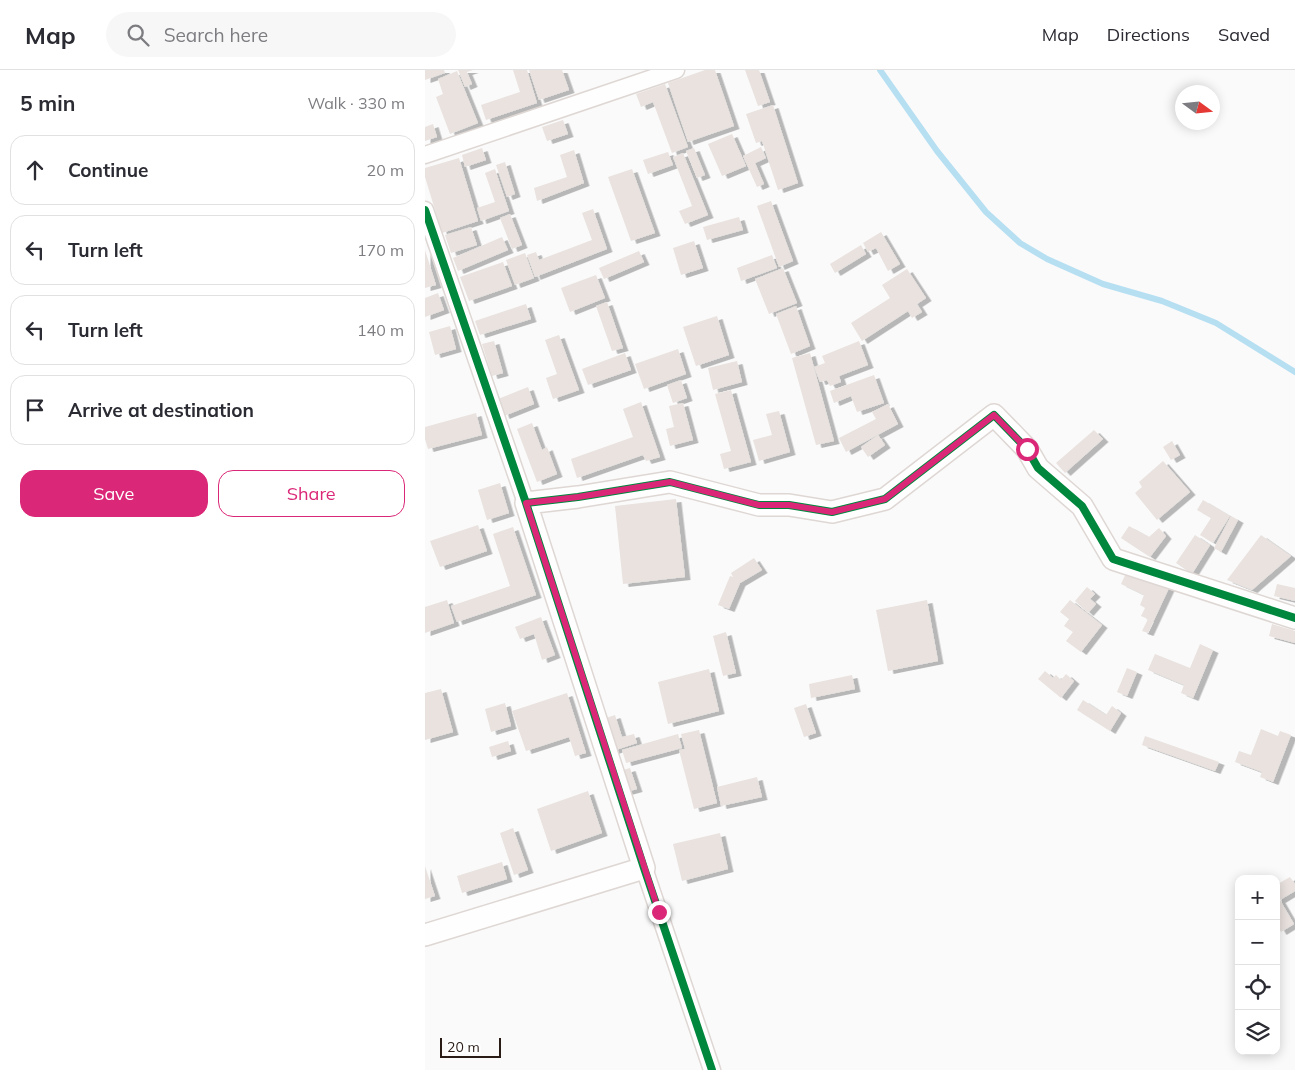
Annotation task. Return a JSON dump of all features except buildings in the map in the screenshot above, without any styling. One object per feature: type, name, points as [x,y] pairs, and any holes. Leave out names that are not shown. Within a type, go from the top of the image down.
[{"type":"street","points":[[425,155],[676,70]]},
{"type":"street","points":[[425,210],[526,503],[644,868],[712,1070]]},
{"type":"street","points":[[526,503],[578,497],[670,482],[759,505],[789,505],[832,512],[885,499],[994,415],[1027,449],[1038,468],[1082,506],[1113,560],[1295,618]]},
{"type":"street","points":[[425,935],[644,868]]},
{"type":"waterway","points":[[880,70],[937,151],[986,212],[1020,243],[1047,259],[1103,284],[1162,301],[1216,323],[1295,372]]},
{"type":"cycle path","points":[[425,210],[526,503]]},
{"type":"cycle path","points":[[712,1070],[644,868],[526,503],[578,497],[670,482],[759,505],[789,505],[832,512],[885,499],[994,415],[1027,449],[1038,468],[1082,506],[1113,559],[1295,618]]},
{"type":"route","points":[[659,912],[526,503],[578,497],[670,482],[759,505],[789,505],[832,512],[885,499],[994,415],[1027,449]]}]
